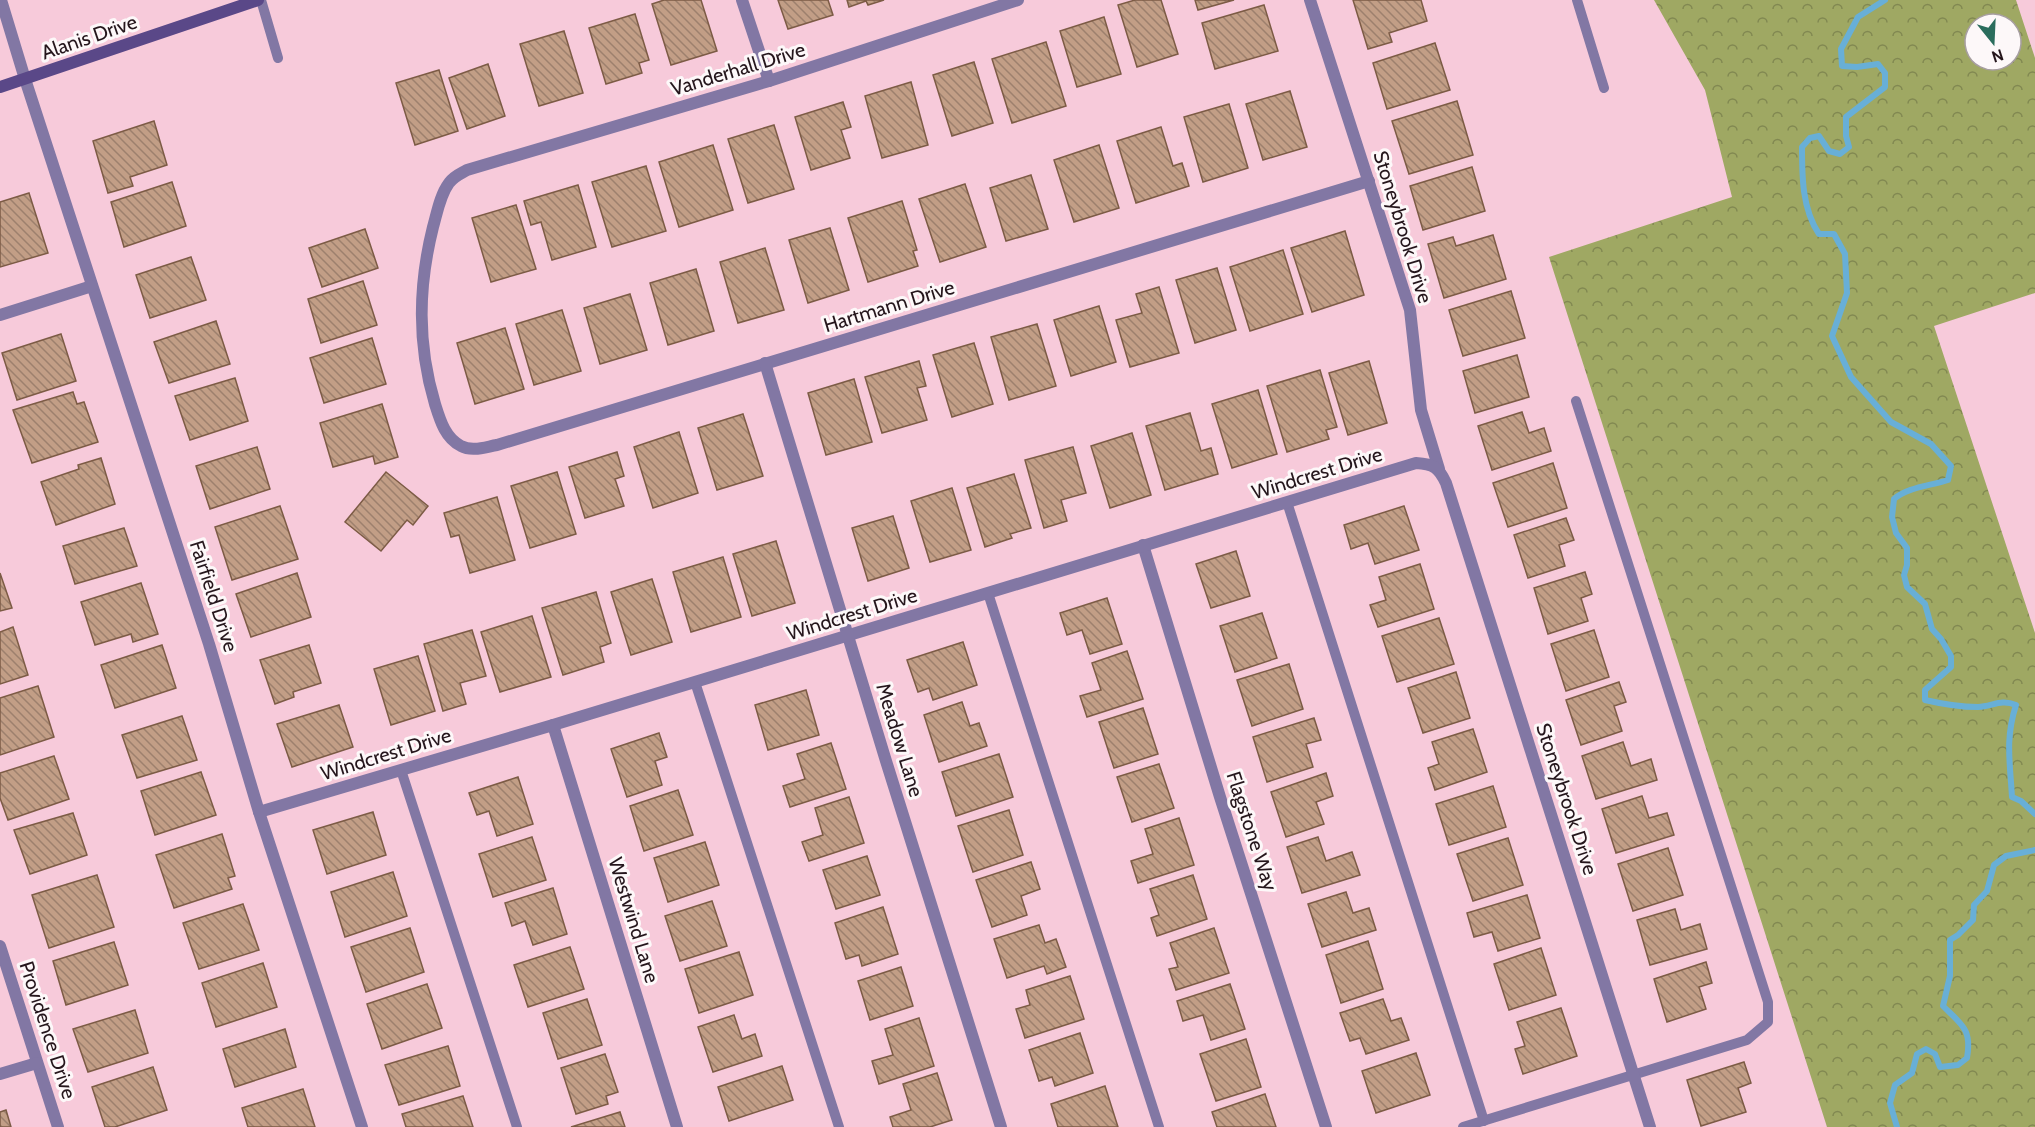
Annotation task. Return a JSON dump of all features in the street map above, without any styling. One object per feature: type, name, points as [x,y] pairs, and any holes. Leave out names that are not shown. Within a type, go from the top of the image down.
[{"type":"main road","name":"Alanis Drive","points":[[0,87],[259,0]]},
{"type":"street","name":"Fairfield Drive","points":[[1,0],[205,632],[259,812],[362,1127]]},
{"type":"street","points":[[742,0],[769,81]]},
{"type":"street","name":"Vanderhall Drive","points":[[467,170],[769,81],[1018,0]]},
{"type":"street","name":"Stoneybrook Drive","points":[[1310,0],[1410,310],[1421,410],[1650,1127]]},
{"type":"street","name":"Hartmann Drive","points":[[467,170],[454,177],[447,185],[437,212],[426,254],[421,288],[421,323],[424,357],[444,430],[451,439],[463,447],[483,448],[1369,181]]},
{"type":"street","points":[[0,315],[92,286]]},
{"type":"street","name":"Meadow Lane","points":[[765,363],[1001,1127]]},
{"type":"street","name":"Windcrest Drive","points":[[259,812],[1416,463],[1431,464],[1439,469]]},
{"type":"street","name":"Flagstone Way","points":[[1143,545],[1220,797],[1326,1127]]},
{"type":"street","name":"Westwind Lane","points":[[553,725],[677,1127]]},
{"type":"street","name":"Providence Drive","points":[[0,946],[58,1127]]},
{"type":"street","points":[[0,1074],[37,1063]]},
{"type":"lane","points":[[259,0],[278,58]]},
{"type":"lane","points":[[1576,0],[1604,88]]},
{"type":"lane","points":[[1463,1127],[1747,1040],[1768,1022],[1768,1002],[1576,401]]},
{"type":"lane","points":[[1287,502],[1484,1120]]},
{"type":"lane","points":[[988,593],[1159,1127]]},
{"type":"lane","points":[[695,682],[838,1127]]},
{"type":"lane","points":[[401,770],[517,1127]]},
{"type":"green space","points":[[1654,0],[2016,0],[2020,12],[1963,12],[1963,72],[2023,72],[2023,21],[2035,58],[2035,293],[1934,326],[2035,633],[2035,1127],[1827,1127],[1549,257],[1732,197],[1705,90]]},
{"type":"building","points":[[664,0],[701,0],[717,51],[671,65],[652,4]]},
{"type":"building","points":[[778,0],[828,0],[833,15],[788,29]]},
{"type":"building","points":[[847,0],[884,0],[868,5],[866,1],[849,7]]},
{"type":"building","points":[[1135,0],[1161,0],[1178,54],[1137,67],[1118,5]]},
{"type":"building","points":[[1195,0],[1234,0],[1198,10]]},
{"type":"building","points":[[1353,0],[1421,0],[1427,21],[1389,33],[1392,42],[1368,49]]},
{"type":"building","points":[[1264,5],[1278,51],[1215,69],[1202,23]]},
{"type":"building","points":[[635,14],[649,60],[639,63],[642,73],[606,84],[589,28]]},
{"type":"building","points":[[1104,17],[1121,74],[1077,87],[1060,31]]},
{"type":"building","points":[[564,31],[583,93],[539,106],[520,44]]},
{"type":"building","points":[[1046,42],[1066,106],[1012,123],[992,59]]},
{"type":"building","points":[[1435,43],[1450,90],[1387,109],[1373,63]]},
{"type":"building","points":[[974,62],[993,123],[952,136],[933,75]]},
{"type":"building","points":[[488,64],[505,116],[467,129],[449,78]]},
{"type":"building","points":[[439,70],[458,131],[415,145],[396,83]]},
{"type":"building","points":[[911,82],[928,145],[882,158],[865,96]]},
{"type":"building","points":[[1290,91],[1307,147],[1263,160],[1246,104]]},
{"type":"building","points":[[1457,101],[1473,155],[1409,174],[1392,121]]},
{"type":"building","points":[[843,102],[851,127],[841,130],[850,158],[811,170],[795,117]]},
{"type":"building","points":[[1229,104],[1248,168],[1203,182],[1184,117]]},
{"type":"building","points":[[154,121],[167,165],[130,177],[133,186],[108,193],[93,141]]},
{"type":"building","points":[[774,125],[794,189],[748,203],[728,139]]},
{"type":"building","points":[[1161,127],[1173,166],[1182,163],[1189,186],[1136,203],[1117,141]]},
{"type":"building","points":[[713,145],[733,210],[679,227],[659,162]]},
{"type":"building","points":[[1099,145],[1119,208],[1074,222],[1054,160]]},
{"type":"building","points":[[646,166],[666,231],[612,247],[592,182]]},
{"type":"building","points":[[1472,167],[1485,211],[1423,230],[1410,186]]},
{"type":"building","points":[[1031,175],[1048,229],[1006,241],[990,188]]},
{"type":"building","points":[[172,182],[186,226],[124,247],[111,202]]},
{"type":"building","points":[[965,184],[986,247],[940,262],[919,199]]},
{"type":"building","points":[[578,185],[596,247],[552,260],[541,222],[531,225],[524,201]]},
{"type":"building","points":[[29,193],[48,253],[0,267],[0,202]]},
{"type":"building","points":[[902,201],[917,250],[913,251],[918,266],[868,282],[848,218]]},
{"type":"building","points":[[516,205],[536,269],[491,282],[472,218]]},
{"type":"building","points":[[830,228],[849,290],[808,303],[789,240]]},
{"type":"building","points":[[365,229],[378,268],[322,287],[309,248]]},
{"type":"building","points":[[1345,231],[1364,295],[1312,312],[1291,248]]},
{"type":"building","points":[[1493,235],[1506,279],[1444,298],[1428,244],[1453,237],[1456,246]]},
{"type":"building","points":[[765,248],[784,310],[738,323],[720,262]]},
{"type":"building","points":[[1283,250],[1303,314],[1250,331],[1230,267]]},
{"type":"building","points":[[191,257],[206,300],[150,318],[136,275]]},
{"type":"building","points":[[1217,268],[1236,330],[1195,343],[1176,280]]},
{"type":"building","points":[[696,269],[714,331],[668,345],[650,283]]},
{"type":"building","points":[[363,281],[377,325],[321,343],[308,299]]},
{"type":"building","points":[[1159,287],[1179,353],[1130,367],[1116,320],[1142,313],[1136,294]]},
{"type":"building","points":[[1511,291],[1525,338],[1463,356],[1449,310]]},
{"type":"building","points":[[630,294],[647,350],[600,364],[584,308]]},
{"type":"building","points":[[1099,306],[1116,362],[1071,376],[1054,320]]},
{"type":"building","points":[[562,310],[581,371],[534,385],[516,324]]},
{"type":"building","points":[[216,321],[230,364],[169,383],[154,342]]},
{"type":"building","points":[[1037,324],[1056,386],[1009,400],[991,337]]},
{"type":"building","points":[[505,328],[524,389],[475,404],[457,343]]},
{"type":"building","points":[[61,334],[76,381],[17,400],[2,353]]},
{"type":"building","points":[[372,338],[386,384],[324,403],[310,358]]},
{"type":"building","points":[[974,343],[993,404],[952,417],[933,355]]},
{"type":"building","points":[[1517,355],[1529,397],[1475,413],[1463,371]]},
{"type":"building","points":[[919,361],[926,386],[917,388],[927,420],[882,433],[865,377]]},
{"type":"building","points":[[1369,361],[1387,423],[1348,435],[1329,373]]},
{"type":"building","points":[[1320,370],[1337,427],[1326,430],[1329,439],[1287,452],[1267,386]]},
{"type":"building","points":[[235,378],[248,421],[190,440],[175,396]]},
{"type":"building","points":[[854,379],[872,442],[826,455],[808,393]]},
{"type":"building","points":[[1258,390],[1277,454],[1232,468],[1212,404]]},
{"type":"building","points":[[73,392],[77,404],[84,402],[98,442],[32,463],[13,410]]},
{"type":"building","points":[[382,404],[398,457],[375,464],[373,456],[333,467],[320,423]]},
{"type":"building","points":[[1522,412],[1529,433],[1544,428],[1551,451],[1492,470],[1478,426]]},
{"type":"building","points":[[1190,413],[1201,451],[1211,448],[1218,474],[1165,490],[1146,426]]},
{"type":"building","points":[[743,414],[763,476],[717,490],[698,428]]},
{"type":"building","points":[[679,432],[698,493],[653,508],[634,447]]},
{"type":"building","points":[[1132,433],[1151,495],[1110,508],[1091,446]]},
{"type":"building","points":[[257,447],[270,489],[210,509],[196,466]]},
{"type":"building","points":[[1073,447],[1086,493],[1061,500],[1067,521],[1044,528],[1025,460]]},
{"type":"building","points":[[617,452],[624,476],[615,479],[624,506],[585,518],[569,467]]},
{"type":"building","points":[[101,458],[115,504],[56,525],[41,482],[79,469],[78,465]]},
{"type":"building","points":[[1553,463],[1567,508],[1508,527],[1493,483]]},
{"type":"building","points":[[386,472],[428,506],[413,525],[407,520],[381,551],[345,522]]},
{"type":"building","points":[[557,472],[576,534],[530,548],[511,486]]},
{"type":"building","points":[[1014,474],[1031,528],[1010,534],[1012,538],[985,547],[967,488]]},
{"type":"building","points":[[952,488],[971,550],[930,562],[911,501]]},
{"type":"building","points":[[497,497],[515,560],[470,573],[459,535],[451,537],[444,513]]},
{"type":"building","points":[[280,506],[298,559],[232,580],[215,527]]},
{"type":"building","points":[[1404,506],[1419,550],[1375,564],[1368,543],[1351,549],[1344,525]]},
{"type":"building","points":[[893,516],[909,568],[868,581],[852,528]]},
{"type":"building","points":[[1566,518],[1574,540],[1559,545],[1565,566],[1528,578],[1514,535]]},
{"type":"building","points":[[124,528],[137,566],[75,584],[63,546]]},
{"type":"building","points":[[776,541],[795,603],[752,616],[733,554]]},
{"type":"building","points":[[1236,551],[1250,596],[1211,608],[1196,564]]},
{"type":"building","points":[[723,557],[741,617],[691,632],[673,572]]},
{"type":"building","points":[[1420,564],[1434,609],[1378,627],[1370,605],[1386,600],[1379,577]]},
{"type":"building","points":[[1585,572],[1592,594],[1581,598],[1588,621],[1548,634],[1534,588]]},
{"type":"building","points":[[0,573],[12,608],[0,611]]},
{"type":"building","points":[[297,573],[311,617],[251,637],[236,594]]},
{"type":"building","points":[[652,579],[672,642],[631,655],[611,592]]},
{"type":"building","points":[[141,583],[158,634],[133,642],[131,634],[95,645],[81,602]]},
{"type":"building","points":[[596,592],[611,643],[600,647],[604,662],[563,675],[542,608]]},
{"type":"building","points":[[1107,598],[1122,644],[1090,654],[1082,630],[1067,635],[1060,613]]},
{"type":"building","points":[[1262,613],[1277,658],[1235,672],[1220,626]]},
{"type":"building","points":[[532,616],[551,677],[500,692],[481,632]]},
{"type":"building","points":[[1439,618],[1454,664],[1397,682],[1382,636]]},
{"type":"building","points":[[13,627],[28,675],[0,684],[0,632]]},
{"type":"building","points":[[472,630],[486,676],[460,683],[466,704],[443,711],[424,644]]},
{"type":"building","points":[[1594,630],[1609,677],[1566,691],[1551,644]]},
{"type":"building","points":[[963,642],[977,685],[933,700],[929,688],[918,692],[907,660]]},
{"type":"building","points":[[162,645],[176,688],[115,708],[101,665]]},
{"type":"building","points":[[309,645],[321,683],[293,692],[294,697],[275,704],[260,660]]},
{"type":"building","points":[[1127,651],[1143,699],[1087,717],[1080,696],[1101,690],[1092,663]]},
{"type":"building","points":[[418,656],[435,711],[391,725],[374,669]]},
{"type":"building","points":[[1289,664],[1303,709],[1252,726],[1237,680]]},
{"type":"building","points":[[1456,672],[1470,718],[1423,733],[1408,688]]},
{"type":"building","points":[[1619,682],[1626,702],[1614,706],[1622,731],[1581,745],[1566,700]]},
{"type":"building","points":[[38,686],[54,737],[0,755],[0,698]]},
{"type":"building","points":[[806,690],[819,735],[768,750],[755,705]]},
{"type":"building","points":[[962,702],[970,726],[979,723],[987,746],[939,762],[924,715]]},
{"type":"building","points":[[339,705],[353,747],[292,767],[277,724]]},
{"type":"building","points":[[1143,708],[1158,754],[1114,768],[1099,722]]},
{"type":"building","points":[[182,716],[197,760],[137,778],[122,735]]},
{"type":"building","points":[[1314,718],[1321,740],[1306,744],[1313,767],[1267,782],[1253,737]]},
{"type":"building","points":[[1473,729],[1487,772],[1435,790],[1428,768],[1439,764],[1432,742]]},
{"type":"building","points":[[659,733],[667,757],[655,761],[662,785],[627,797],[611,749]]},
{"type":"building","points":[[1623,742],[1631,766],[1651,759],[1657,780],[1596,799],[1582,756]]},
{"type":"building","points":[[831,743],[846,789],[790,807],[783,786],[805,779],[797,754]]},
{"type":"building","points":[[999,754],[1013,797],[956,816],[942,772]]},
{"type":"building","points":[[54,756],[69,799],[8,820],[0,798],[0,773]]},
{"type":"building","points":[[1159,764],[1174,808],[1132,822],[1117,777]]},
{"type":"building","points":[[201,772],[216,815],[155,835],[141,791]]},
{"type":"building","points":[[1326,773],[1333,796],[1316,802],[1324,824],[1286,837],[1271,792]]},
{"type":"building","points":[[518,777],[533,824],[497,836],[489,811],[477,815],[469,793]]},
{"type":"building","points":[[1493,786],[1506,827],[1449,845],[1436,804]]},
{"type":"building","points":[[678,790],[693,835],[644,851],[630,806]]},
{"type":"building","points":[[1642,796],[1649,818],[1667,813],[1674,835],[1616,853],[1602,809]]},
{"type":"building","points":[[849,797],[864,843],[809,861],[802,842],[823,835],[815,808]]},
{"type":"building","points":[[1009,810],[1023,855],[973,872],[958,826]]},
{"type":"building","points":[[373,812],[386,855],[327,874],[313,830]]},
{"type":"building","points":[[73,813],[87,855],[30,874],[14,830]]},
{"type":"building","points":[[1179,818],[1194,865],[1138,883],[1131,861],[1153,854],[1145,829]]},
{"type":"building","points":[[222,834],[235,876],[228,878],[232,889],[174,908],[156,855]]},
{"type":"building","points":[[532,837],[546,880],[493,897],[479,854]]},
{"type":"building","points":[[1318,837],[1326,861],[1352,852],[1360,875],[1302,893],[1287,847]]},
{"type":"building","points":[[1508,838],[1523,885],[1473,901],[1457,854]]},
{"type":"building","points":[[705,842],[719,885],[668,902],[654,858]]},
{"type":"building","points":[[1668,848],[1683,895],[1633,911],[1618,864]]},
{"type":"building","points":[[867,856],[880,895],[836,909],[823,870]]},
{"type":"building","points":[[1031,862],[1040,889],[1021,896],[1027,915],[992,927],[976,880]]},
{"type":"building","points":[[393,872],[407,916],[345,937],[331,892]]},
{"type":"building","points":[[97,875],[114,927],[49,948],[32,895]]},
{"type":"building","points":[[1193,875],[1207,919],[1157,936],[1151,918],[1159,915],[1150,889]]},
{"type":"building","points":[[553,888],[567,934],[533,945],[525,921],[512,926],[505,903]]},
{"type":"building","points":[[1346,892],[1353,913],[1369,908],[1376,930],[1322,947],[1308,904]]},
{"type":"building","points":[[1527,895],[1540,938],[1498,951],[1492,932],[1474,937],[1467,913]]},
{"type":"building","points":[[712,901],[727,946],[680,961],[665,916]]},
{"type":"building","points":[[243,904],[259,950],[199,969],[183,923]]},
{"type":"building","points":[[883,907],[898,954],[862,966],[859,955],[846,959],[835,923]]},
{"type":"building","points":[[1675,909],[1681,930],[1700,924],[1707,949],[1650,965],[1637,920]]},
{"type":"building","points":[[1039,925],[1045,943],[1056,939],[1066,967],[1047,974],[1044,966],[1007,978],[994,939]]},
{"type":"building","points":[[410,928],[424,972],[366,992],[351,947]]},
{"type":"building","points":[[1214,928],[1229,973],[1176,990],[1169,969],[1178,967],[1170,943]]},
{"type":"building","points":[[1368,941],[1383,989],[1341,1003],[1326,955]]},
{"type":"building","points":[[114,942],[128,985],[66,1005],[53,961]]},
{"type":"building","points":[[570,947],[584,989],[528,1007],[514,965]]},
{"type":"building","points":[[1541,948],[1556,995],[1509,1010],[1494,964]]},
{"type":"building","points":[[739,952],[753,995],[699,1013],[685,969]]},
{"type":"building","points":[[1706,962],[1712,983],[1699,987],[1706,1009],[1667,1022],[1654,979]]},
{"type":"building","points":[[263,963],[277,1007],[216,1027],[202,983]]},
{"type":"building","points":[[901,967],[913,1006],[870,1020],[858,981]]},
{"type":"building","points":[[1070,976],[1084,1019],[1025,1038],[1016,1009],[1030,1005],[1026,990]]},
{"type":"building","points":[[427,984],[442,1028],[382,1049],[367,1004]]},
{"type":"building","points":[[1230,984],[1245,1029],[1211,1040],[1203,1015],[1183,1021],[1177,1001]]},
{"type":"building","points":[[587,999],[602,1045],[558,1059],[543,1013]]},
{"type":"building","points":[[1383,999],[1391,1021],[1401,1018],[1409,1040],[1366,1054],[1360,1038],[1350,1041],[1340,1013]]},
{"type":"building","points":[[1561,1008],[1577,1056],[1523,1074],[1515,1049],[1525,1046],[1517,1022]]},
{"type":"building","points":[[135,1010],[148,1053],[88,1072],[73,1029]]},
{"type":"building","points":[[734,1015],[742,1039],[755,1034],[762,1056],[713,1072],[698,1027]]},
{"type":"building","points":[[919,1018],[934,1066],[879,1084],[872,1061],[893,1055],[885,1029]]},
{"type":"building","points":[[285,1029],[296,1067],[235,1087],[223,1049]]},
{"type":"building","points":[[1080,1033],[1093,1073],[1055,1086],[1052,1077],[1039,1081],[1029,1050]]},
{"type":"building","points":[[1246,1039],[1261,1087],[1216,1101],[1200,1054]]},
{"type":"building","points":[[448,1046],[460,1086],[399,1105],[385,1065]]},
{"type":"building","points":[[1416,1053],[1430,1095],[1376,1113],[1362,1071]]},
{"type":"building","points":[[605,1054],[618,1092],[606,1096],[608,1104],[576,1114],[561,1068]]},
{"type":"building","points":[[1744,1062],[1751,1083],[1738,1088],[1746,1112],[1701,1126],[1687,1080]]},
{"type":"building","points":[[782,1066],[793,1100],[729,1121],[718,1087]]},
{"type":"building","points":[[153,1067],[167,1110],[115,1127],[105,1127],[92,1087]]},
{"type":"building","points":[[937,1073],[952,1120],[930,1127],[893,1127],[890,1117],[911,1110],[903,1084]]},
{"type":"building","points":[[1105,1086],[1118,1127],[1058,1127],[1051,1104]]},
{"type":"building","points":[[303,1089],[315,1127],[248,1127],[242,1108]]},
{"type":"building","points":[[1265,1094],[1276,1127],[1217,1127],[1212,1112]]},
{"type":"building","points":[[463,1096],[473,1127],[406,1127],[402,1114]]},
{"type":"building","points":[[6,1110],[11,1127],[0,1127],[0,1112]]},
{"type":"building","points":[[620,1112],[625,1127],[571,1127]]},
{"type":"waterway","points":[[1885,0],[1858,17],[1841,49],[1842,66],[1857,67],[1878,64],[1885,73],[1885,87],[1846,117],[1846,136],[1849,147],[1840,154],[1829,151],[1819,136],[1810,138],[1802,147],[1806,203],[1819,234],[1834,234],[1845,254],[1847,293],[1832,336],[1851,377],[1891,422],[1931,444],[1951,466],[1948,480],[1912,489],[1894,499],[1892,517],[1896,533],[1907,548],[1907,565],[1904,575],[1907,587],[1925,604],[1932,629],[1951,656],[1951,667],[1925,690],[1925,700],[1971,707],[2001,703],[2016,705],[2009,740],[2012,797],[2021,801],[2035,814]]},
{"type":"waterway","points":[[1897,1127],[1890,1103],[1895,1085],[1912,1073],[1917,1054],[1926,1049],[1935,1054],[1940,1067],[1958,1065],[1967,1058],[1967,1034],[1960,1023],[1943,1006],[1950,976],[1950,940],[1973,920],[1974,905],[1987,891],[1994,865],[2006,856],[2035,850]]}]
